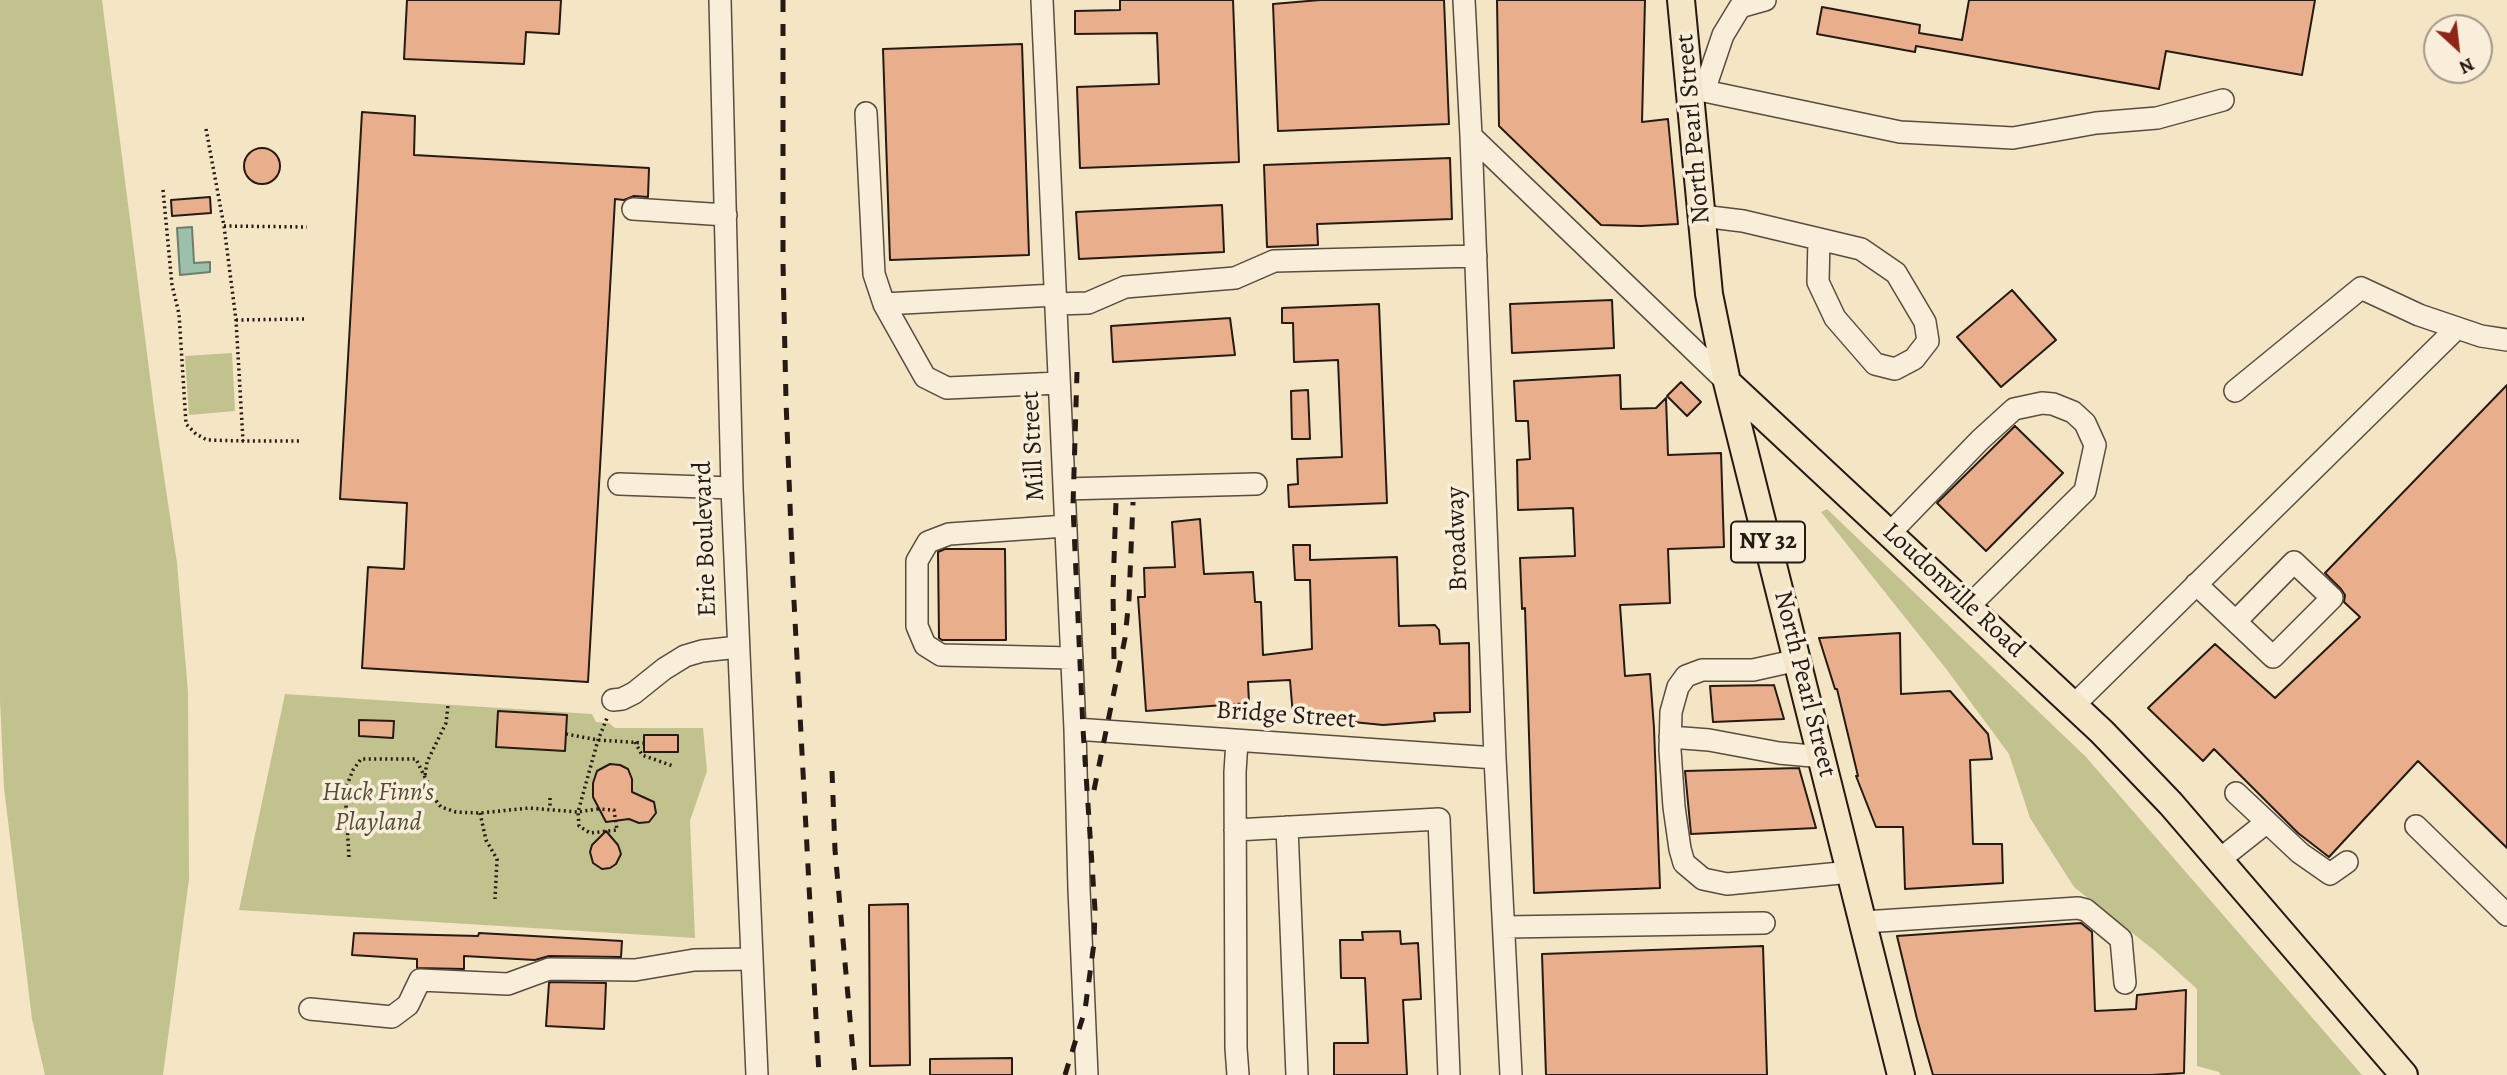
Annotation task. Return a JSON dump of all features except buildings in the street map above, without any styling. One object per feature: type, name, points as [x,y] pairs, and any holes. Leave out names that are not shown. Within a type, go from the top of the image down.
[{"type":"main road","name":"North Pearl Street","points":[[1682,0],[1697,90],[1702,216],[1709,294],[1727,382],[1901,1075]]},
{"type":"main road","name":"Loudonville Road","points":[[1727,382],[2074,705],[2157,789],[2404,1075]]},
{"type":"street","name":"Erie Boulevard","points":[[720,0],[732,488],[757,1075]]},
{"type":"street","name":"Mill Street","points":[[1042,0],[1075,729],[1087,1075]]},
{"type":"street","name":"Broadway","points":[[1464,0],[1495,758],[1511,1075]]},
{"type":"street","points":[[1765,0],[1740,7],[1723,35],[1697,90],[1900,132],[2012,138],[2096,123],[2157,118],[2223,100]]},
{"type":"street","points":[[866,113],[874,274],[884,304],[925,377],[947,388],[1059,383]]},
{"type":"street","name":"Loudonville Road","points":[[1471,136],[1727,382]]},
{"type":"street","points":[[633,209],[726,215]]},
{"type":"street","points":[[1702,216],[1743,221],[1819,239],[1861,249],[1896,273],[1926,322],[1928,341],[1914,359],[1895,369],[1875,364],[1835,318],[1818,282],[1819,239]]},
{"type":"street","points":[[884,304],[1055,300],[1088,303],[1125,287],[1235,278],[1274,261],[1476,256]]},
{"type":"street","points":[[2235,391],[2361,288],[2418,316],[2481,336],[2507,340]]},
{"type":"street","points":[[2074,705],[2456,328]]},
{"type":"street","points":[[1890,533],[1980,440],[2014,409],[2024,405],[2053,404],[2073,412],[2085,423],[2095,445],[2085,491],[1969,606]]},
{"type":"street","points":[[619,484],[732,488]]},
{"type":"street","points":[[1064,489],[1256,484]]},
{"type":"street","points":[[1066,526],[949,534],[928,542],[917,561],[917,626],[925,645],[941,655],[1072,658]]},
{"type":"street","points":[[2196,584],[2273,657],[2332,597],[2294,562],[2236,621]]},
{"type":"street","points":[[613,700],[634,693],[685,656],[738,647]]},
{"type":"street","points":[[1798,660],[1753,670],[1702,670],[1686,676],[1678,687],[1671,712],[1670,737],[1674,807],[1684,863],[1703,879],[1727,884],[1851,872]]},
{"type":"street","name":"Bridge Street","points":[[1075,729],[1495,758]]},
{"type":"street","points":[[1670,737],[1709,740],[1779,753],[1822,757]]},
{"type":"street","points":[[1237,741],[1235,830],[1238,1075]]},
{"type":"street","points":[[2236,793],[2300,853],[2330,874],[2347,862]]},
{"type":"street","points":[[1235,830],[1439,819],[1449,1075]]},
{"type":"street","points":[[2219,859],[2267,822]]},
{"type":"street","points":[[2416,826],[2507,915]]},
{"type":"street","points":[[1287,827],[1297,1075]]},
{"type":"street","points":[[1864,922],[2078,908],[2086,910],[2121,939],[2125,983]]},
{"type":"street","points":[[1505,927],[1764,923]]},
{"type":"street","points":[[310,1009],[392,1017],[408,1005],[420,980],[508,984],[549,969],[635,971],[694,960],[752,959]]},
{"type":"path","points":[[206,130],[224,226],[236,320],[243,441]]},
{"type":"path","points":[[163,190],[172,285],[179,314],[186,424],[206,440],[301,441]]},
{"type":"path","points":[[224,226],[307,228]]},
{"type":"path","points":[[236,320],[304,319]]},
{"type":"path","points":[[425,778],[427,762],[446,723],[448,705]]},
{"type":"path","points":[[349,857],[345,790],[361,759],[416,758],[441,807],[456,812],[480,813],[528,808],[579,812],[614,810],[617,830],[590,833],[579,826],[579,812],[604,723]]},
{"type":"path","points":[[566,733],[598,740],[644,743]]},
{"type":"path","points":[[635,743],[642,755],[673,766]]},
{"type":"path","points":[[550,798],[550,809]]},
{"type":"path","points":[[338,819],[347,813]]},
{"type":"path","points":[[480,813],[486,840],[498,859],[495,900]]},
{"type":"path","points":[[348,820],[356,825]]},
{"type":"green space","points":[[0,0],[102,0],[155,416],[177,563],[188,692],[189,879],[163,1075],[45,1075],[32,1019],[4,788],[0,701]]},
{"type":"green space","points":[[232,353],[235,411],[189,415],[185,356]]},
{"type":"green space","points":[[1827,509],[2086,757],[2362,1075],[2221,1075],[2219,1072],[2197,1066],[2197,989],[2154,950],[2074,887],[2030,818],[2009,754],[1947,670],[1821,512]]},
{"type":"green space","name":"Huck Finn's Playland","points":[[285,694],[592,714],[596,722],[609,723],[615,728],[703,728],[707,771],[690,821],[695,938],[239,910]]},
{"type":"shaded area","points":[[192,227],[194,263],[210,262],[210,272],[180,275],[177,228]]},
{"type":"railway","points":[[783,0],[786,401],[819,1075]]},
{"type":"railway","points":[[1065,1075],[1085,1010],[1094,943],[1095,910],[1083,729],[1073,506],[1077,372]]},
{"type":"railway","points":[[1114,659],[1116,501]]},
{"type":"railway","points":[[1094,790],[1125,638],[1133,502]]},
{"type":"railway","points":[[832,771],[835,850],[855,1075]]}]
